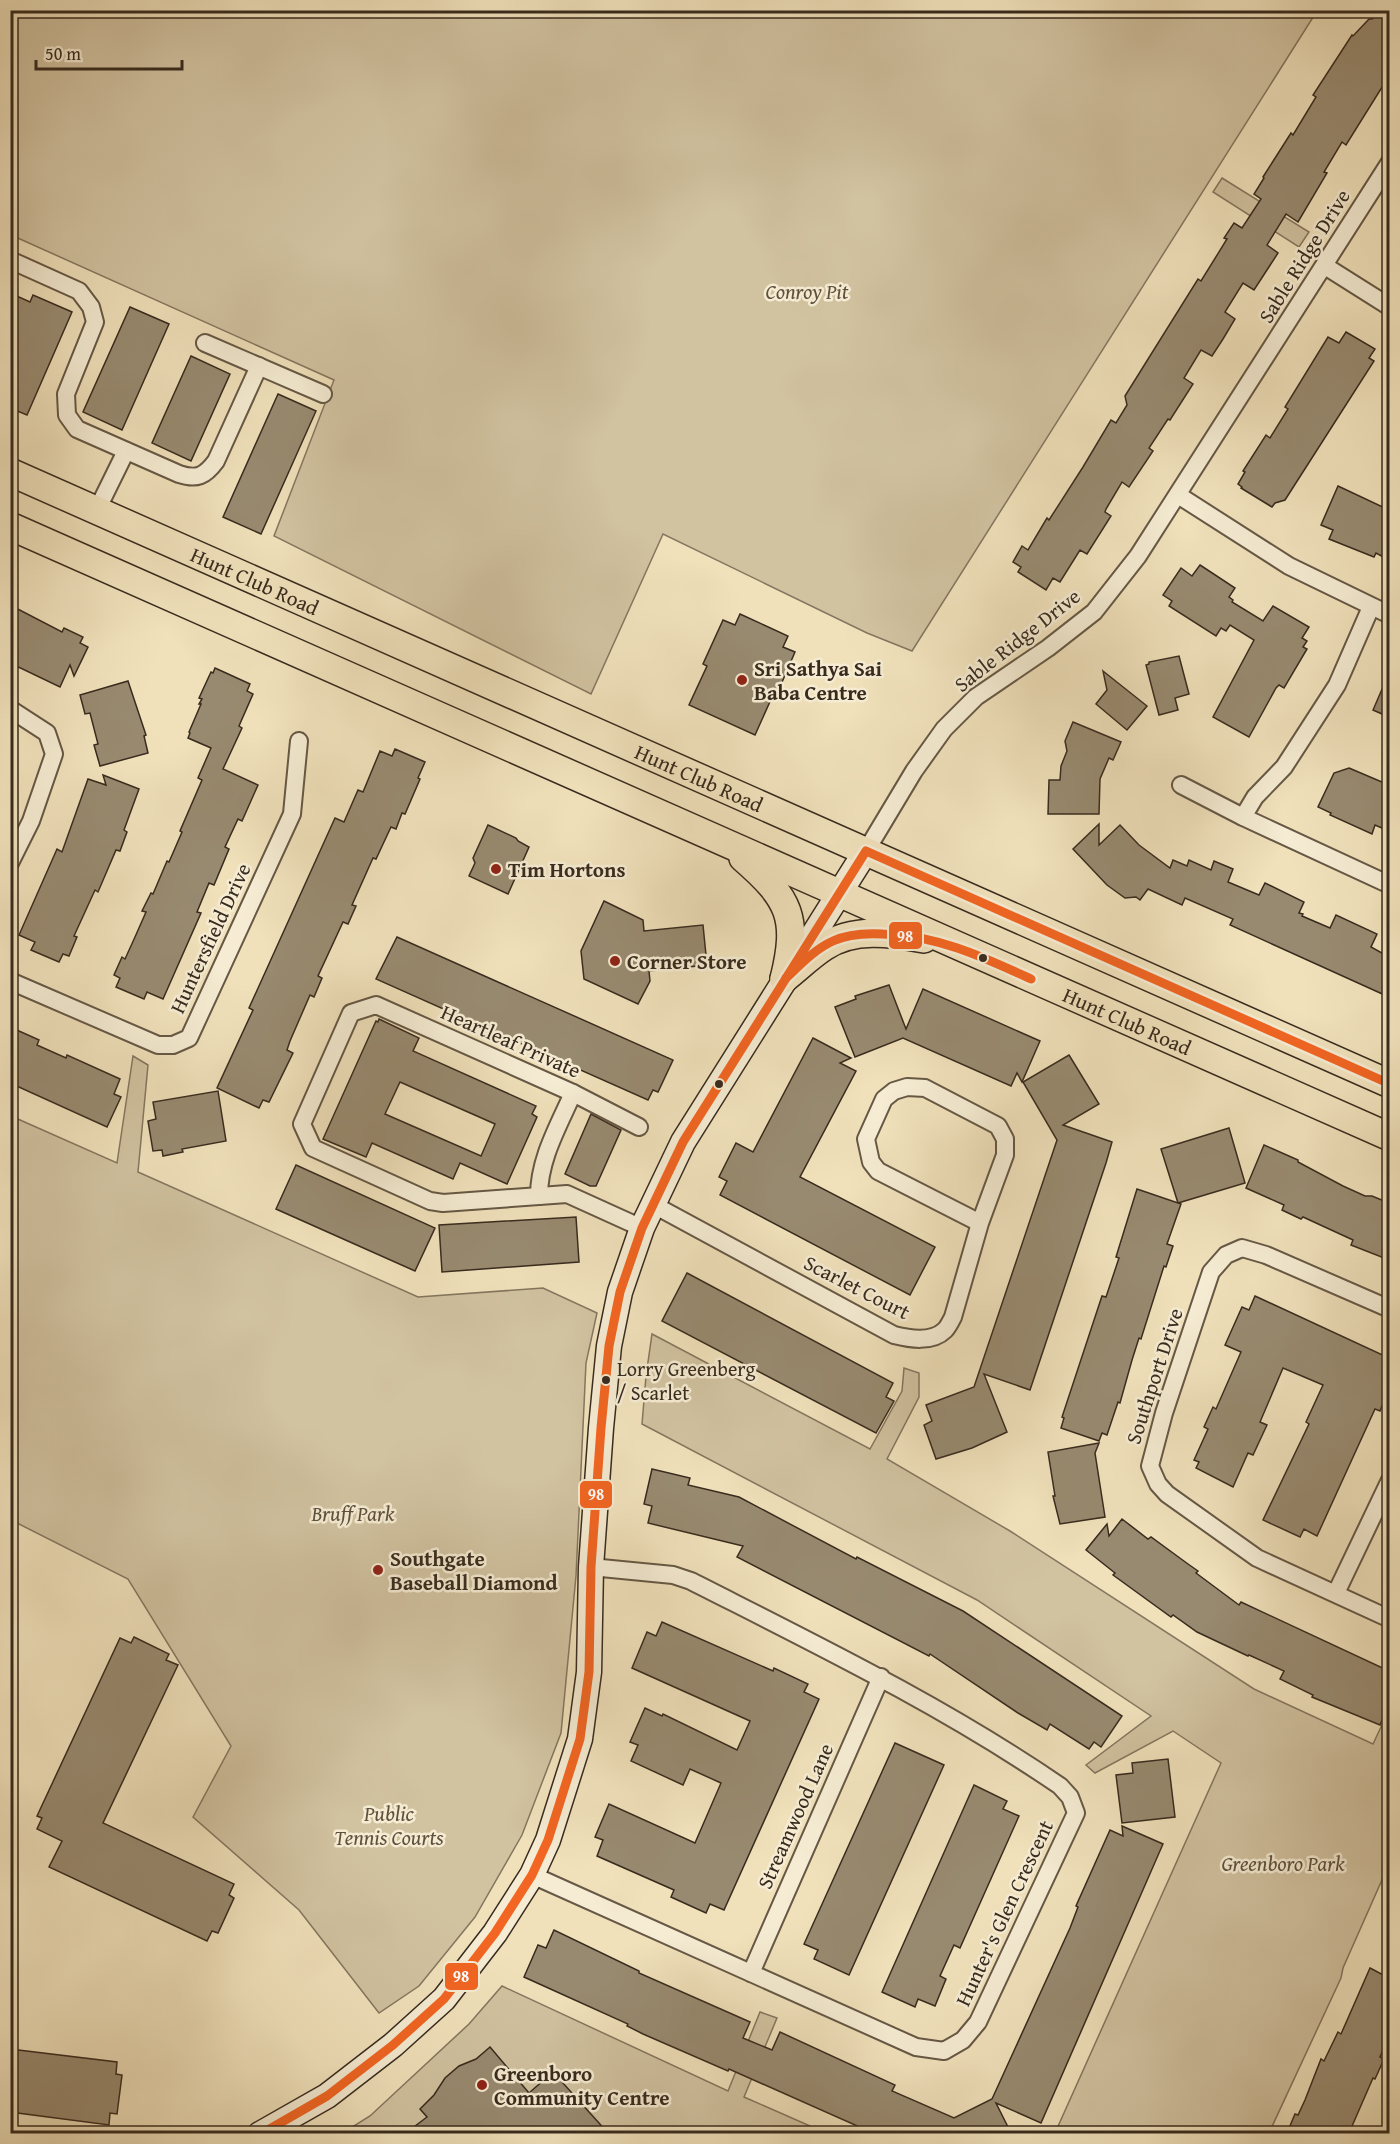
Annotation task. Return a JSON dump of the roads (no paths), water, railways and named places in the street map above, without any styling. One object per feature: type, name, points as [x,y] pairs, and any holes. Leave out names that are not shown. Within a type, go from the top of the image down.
[{"type":"main road","name":"Hunt Club Road","points":[[10,472],[1389,1084]]},
{"type":"main road","name":"Hunt Club Road","points":[[10,525],[1389,1137]]},
{"type":"main road","points":[[723,841],[766,878],[784,904],[792,938],[784,980]]},
{"type":"main road","points":[[784,980],[823,948],[834,941],[856,934],[916,938],[954,945]]},
{"type":"street","name":"Sable Ridge Drive","points":[[866,852],[914,771],[944,729],[976,697],[1048,648],[1094,612],[1138,556],[1325,266],[1389,162]]},
{"type":"street","points":[[10,260],[79,291],[86,298],[96,322],[66,394],[67,416],[77,429],[126,451],[189,477],[201,475],[209,470],[216,461],[259,366]]},
{"type":"street","points":[[1325,266],[1389,307]]},
{"type":"street","points":[[205,343],[323,394]]},
{"type":"street","points":[[97,510],[126,451]]},
{"type":"street","points":[[1178,495],[1289,566],[1389,615]]},
{"type":"street","points":[[1244,817],[1255,797],[1284,767],[1337,685],[1371,607]]},
{"type":"street","points":[[10,710],[47,733],[54,754],[32,821],[10,863]]},
{"type":"street","name":"Huntersfield Drive","points":[[10,981],[158,1045],[173,1045],[189,1038],[292,814],[299,741]]},
{"type":"street","points":[[1181,785],[1389,885]]},
{"type":"street","points":[[260,2133],[327,2096],[393,2045],[444,1999],[495,1933],[532,1875],[548,1840],[580,1739],[589,1672],[591,1567],[609,1346],[620,1292],[652,1204],[683,1142],[866,852]]},
{"type":"street","name":"Heartleaf Private","points":[[539,1196],[443,1203],[430,1201],[313,1148],[302,1124],[351,1013],[376,1005],[573,1093],[639,1127]]},
{"type":"street","name":"Scarlet Court","points":[[652,1204],[894,1335],[929,1338],[945,1330],[953,1317],[980,1223],[1005,1155],[1005,1139],[998,1126],[925,1088],[907,1086],[894,1091],[884,1099],[866,1139],[871,1162],[878,1171],[980,1223]]},
{"type":"street","points":[[573,1093],[542,1163],[539,1196],[567,1194],[642,1228]]},
{"type":"street","name":"Southport Drive","points":[[1389,1309],[1266,1254],[1242,1248],[1226,1255],[1211,1272],[1164,1413],[1150,1466],[1158,1484],[1167,1494],[1257,1558],[1389,1618]]},
{"type":"street","points":[[1336,1593],[1389,1480]]},
{"type":"street","name":"Hunter's Glen Crescent","points":[[532,1875],[916,2047],[944,2051],[963,2040],[978,2022],[1076,1813],[1070,1797],[1060,1786],[929,1704],[881,1677],[691,1581],[673,1575],[591,1567]]},
{"type":"street","name":"Streamwood Lane","points":[[751,1973],[881,1677]]},
{"type":"place","name":"Sri Sathya Sai Baba Centre","points":[[742,680]]},
{"type":"place","name":"Tim Hortons","points":[[496,869]]},
{"type":"place","name":"Corner Store","points":[[615,961]]},
{"type":"place","name":"Lorry Greenberg / Scarlet","points":[[606,1380]]},
{"type":"place","name":"Southgate Baseball Diamond","points":[[378,1570]]},
{"type":"place","name":"Greenboro Community Centre","points":[[482,2085]]},
{"type":"park label","name":"Conroy Pit","points":[[807,291]]},
{"type":"park label","name":"Bruff Park","points":[[353,1513]]},
{"type":"park label","name":"Public Tennis Courts","points":[[389,1825]]},
{"type":"park label","name":"Greenboro Park","points":[[1283,1863]]}]
